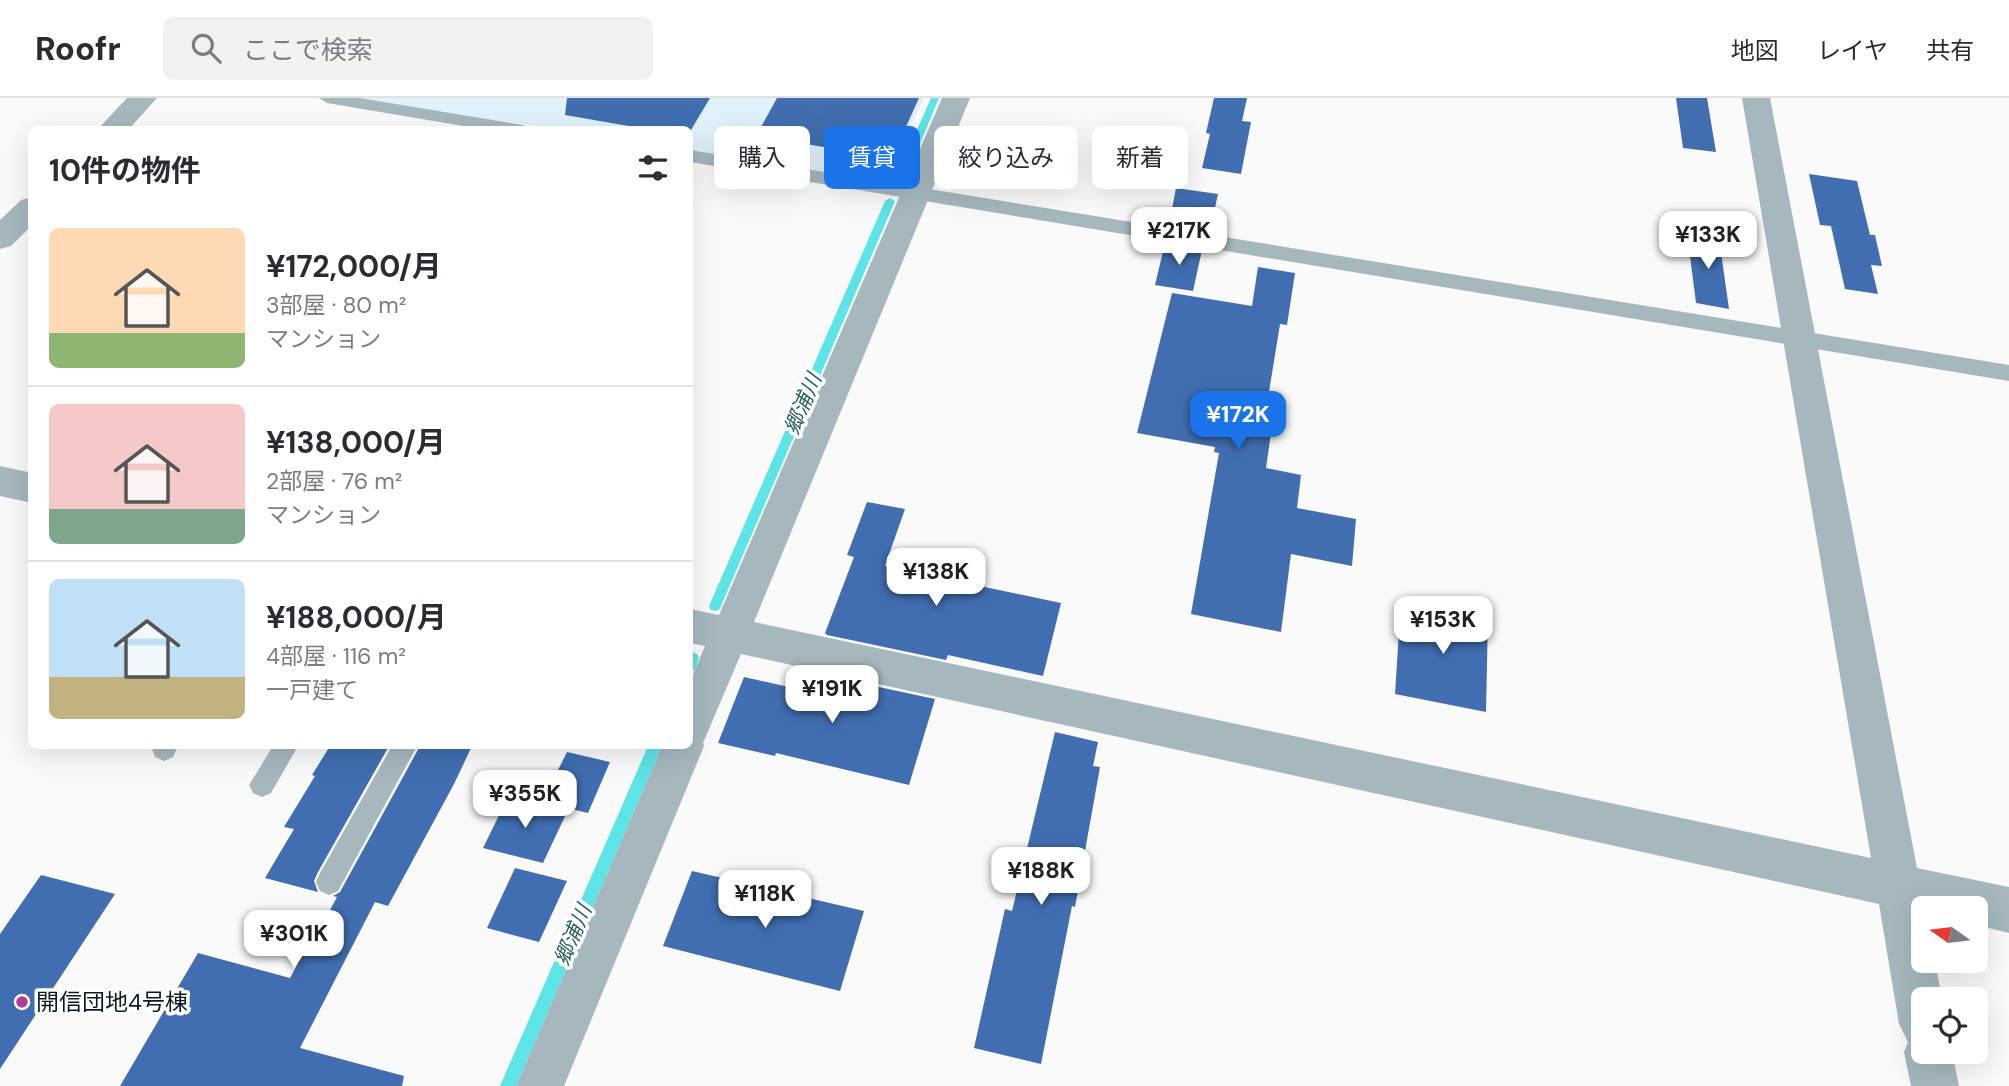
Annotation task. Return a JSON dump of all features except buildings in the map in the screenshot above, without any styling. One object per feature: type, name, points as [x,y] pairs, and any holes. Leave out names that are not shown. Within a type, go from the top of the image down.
[{"type":"street","points":[[115,126],[143,98]]},
{"type":"street","points":[[693,713],[709,630],[915,192],[956,98]]},
{"type":"street","points":[[1756,98],[1916,987]]},
{"type":"street","points":[[0,238],[28,211]]},
{"type":"street","points":[[0,481],[28,487]]},
{"type":"street","points":[[709,630],[2009,910]]},
{"type":"street","points":[[540,1086],[681,749]]},
{"type":"street","points":[[1930,1064],[1935,1086]]},
{"type":"lane","points":[[327,98],[498,126]]},
{"type":"lane","points":[[693,156],[2009,373]]},
{"type":"lane","points":[[262,785],[284,749]]},
{"type":"lane","points":[[329,882],[403,749]]},
{"type":"shaded area","points":[[353,98],[924,98],[911,126],[824,126],[824,171],[810,169],[810,126],[714,126],[714,154],[693,150],[693,126],[536,126]]},
{"type":"waterway","name":"郷浦川","points":[[920,133],[935,98]]},
{"type":"waterway","name":"郷浦川","points":[[715,606],[890,201]]},
{"type":"waterway","name":"郷浦川","points":[[508,1086],[654,749]]},
{"type":"place","name":"開信団地4号棟","points":[[22,1002]]}]
